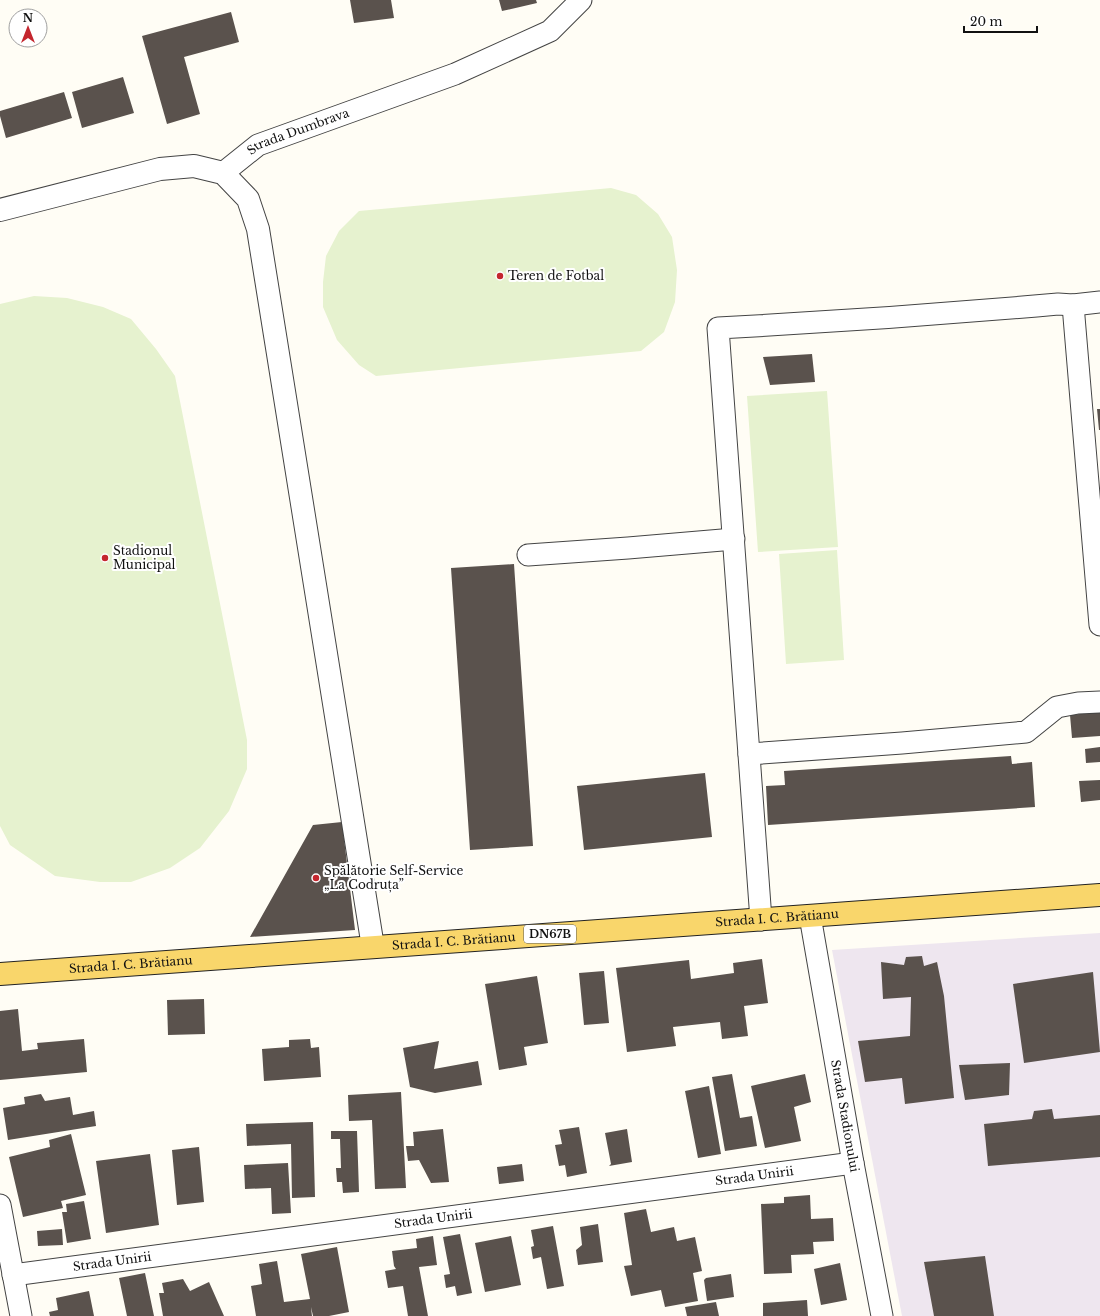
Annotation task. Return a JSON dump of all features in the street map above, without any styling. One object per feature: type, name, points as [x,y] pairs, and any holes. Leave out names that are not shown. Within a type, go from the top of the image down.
[{"type":"main road","name":"Strada I. C. Brătianu","points":[[0,974],[676,924],[761,920],[1100,895]]},
{"type":"street","name":"Strada Dumbrava","points":[[223,173],[258,145],[455,74],[550,31],[581,0]]},
{"type":"street","points":[[0,210],[160,169],[194,166],[223,173],[248,199],[258,230],[374,947]]},
{"type":"street","points":[[761,920],[718,328],[949,314],[1058,304],[1073,305],[1100,302]]},
{"type":"street","points":[[1073,305],[1095,498],[1100,625]]},
{"type":"street","points":[[528,555],[734,539]]},
{"type":"street","points":[[749,754],[1026,732],[1057,708],[1078,703],[1100,702]]},
{"type":"street","name":"Strada Stadionului","points":[[810,916],[853,1163],[882,1316]]},
{"type":"street","name":"Strada Unirii","points":[[13,1275],[853,1163]]},
{"type":"street","points":[[0,1209],[21,1316]]},
{"type":"shaded area","points":[[1100,933],[1100,1316],[902,1316],[832,950]]},
{"type":"green space","name":"Teren de Fotbal","points":[[611,188],[636,195],[658,214],[672,237],[677,270],[675,302],[664,332],[641,351],[376,376],[359,365],[337,340],[323,307],[323,282],[326,256],[339,231],[359,211]]},
{"type":"green space","name":"Stadionul Municipal","points":[[34,296],[67,298],[103,307],[131,319],[156,349],[175,376],[247,740],[247,769],[229,811],[200,848],[170,868],[131,882],[100,882],[55,876],[10,845],[0,826],[0,304]]},
{"type":"green space","points":[[827,391],[838,547],[758,552],[747,396]]},
{"type":"green space","points":[[837,550],[844,660],[786,664],[779,554]]},
{"type":"building","points":[[350,0],[391,0],[394,18],[354,23]]},
{"type":"building","points":[[499,0],[536,0],[537,3],[502,11]]},
{"type":"building","points":[[231,12],[239,42],[184,57],[200,114],[167,124],[142,36]]},
{"type":"building","points":[[123,77],[134,113],[82,128],[72,92]]},
{"type":"building","points":[[64,92],[72,118],[6,138],[0,111]]},
{"type":"building","points":[[812,354],[815,382],[770,385],[763,357]]},
{"type":"building","points":[[1097,409],[1100,409],[1100,430],[1099,430]]},
{"type":"building","points":[[514,564],[533,846],[470,850],[451,568]]},
{"type":"building","points":[[1100,712],[1100,736],[1072,738],[1070,715]]},
{"type":"building","points":[[1100,747],[1100,762],[1086,763],[1085,749]]},
{"type":"building","points":[[1011,756],[1012,764],[1032,762],[1035,807],[768,825],[766,786],[785,785],[784,771]]},
{"type":"building","points":[[705,773],[712,837],[584,850],[577,786]]},
{"type":"building","points":[[1100,780],[1100,800],[1081,802],[1079,781]]},
{"type":"building","name":"Spălătorie Self-Service „La Codruța”","points":[[342,822],[355,930],[250,937],[313,825]]},
{"type":"building","points":[[922,956],[924,966],[937,962],[944,996],[954,1098],[905,1104],[902,1078],[865,1082],[858,1041],[910,1036],[911,997],[883,999],[881,962],[904,965],[906,957]]},
{"type":"building","points":[[762,959],[768,1003],[744,1006],[748,1036],[722,1039],[720,1022],[673,1027],[676,1046],[627,1052],[616,968],[689,960],[691,979],[734,973],[733,963]]},
{"type":"building","points":[[604,971],[609,1023],[584,1025],[579,973]]},
{"type":"building","points":[[1093,972],[1100,1052],[1024,1063],[1013,984]]},
{"type":"building","points":[[537,976],[548,1043],[524,1047],[527,1065],[499,1070],[485,984]]},
{"type":"building","points":[[204,999],[205,1034],[168,1035],[167,1000]]},
{"type":"building","points":[[18,1009],[22,1051],[38,1049],[37,1043],[84,1039],[87,1072],[0,1080],[0,1011]]},
{"type":"building","points":[[310,1039],[311,1048],[319,1047],[321,1077],[264,1081],[262,1049],[289,1047],[289,1040]]},
{"type":"building","points":[[439,1041],[434,1069],[478,1061],[482,1085],[435,1093],[410,1087],[403,1048]]},
{"type":"building","points":[[1010,1063],[1009,1095],[965,1100],[959,1065]]},
{"type":"building","points":[[732,1074],[740,1118],[752,1116],[757,1146],[725,1151],[712,1077]]},
{"type":"building","points":[[805,1074],[811,1102],[794,1107],[801,1141],[765,1148],[751,1086]]},
{"type":"building","points":[[709,1086],[721,1154],[698,1158],[685,1091]]},
{"type":"building","points":[[401,1092],[406,1188],[375,1189],[372,1120],[349,1121],[348,1095]]},
{"type":"building","points":[[41,1094],[45,1101],[70,1097],[73,1115],[94,1111],[96,1126],[8,1140],[3,1108],[25,1104],[24,1097]]},
{"type":"building","points":[[1052,1109],[1054,1119],[1100,1115],[1100,1157],[988,1166],[984,1124],[1032,1119],[1034,1111]]},
{"type":"building","points":[[313,1122],[315,1197],[292,1198],[291,1144],[247,1146],[246,1124]]},
{"type":"building","points":[[579,1127],[587,1173],[567,1177],[565,1165],[559,1166],[555,1145],[562,1144],[559,1130]]},
{"type":"building","points":[[443,1129],[449,1182],[431,1183],[419,1160],[408,1161],[406,1146],[414,1146],[413,1132]]},
{"type":"building","points":[[627,1129],[632,1162],[609,1166],[611,1164],[605,1133]]},
{"type":"building","points":[[331,1131],[357,1131],[359,1192],[343,1193],[342,1182],[337,1182],[336,1168],[341,1168],[340,1139],[331,1139]]},
{"type":"building","points":[[71,1134],[86,1195],[61,1201],[63,1208],[23,1217],[9,1157],[50,1147],[49,1140]]},
{"type":"building","points":[[199,1147],[204,1202],[177,1205],[172,1150]]},
{"type":"building","points":[[150,1154],[159,1225],[106,1233],[96,1161]]},
{"type":"building","points":[[288,1163],[291,1213],[272,1214],[271,1188],[245,1189],[244,1165]]},
{"type":"building","points":[[522,1164],[524,1181],[499,1184],[497,1167]]},
{"type":"building","points":[[810,1195],[811,1219],[833,1218],[834,1241],[813,1242],[814,1254],[791,1255],[792,1273],[764,1274],[761,1204],[784,1203],[784,1197]]},
{"type":"building","points":[[84,1201],[91,1239],[67,1243],[62,1212],[67,1212],[66,1204]]},
{"type":"building","points":[[646,1209],[651,1232],[674,1227],[677,1241],[695,1237],[702,1271],[693,1273],[698,1301],[665,1307],[661,1290],[631,1296],[624,1266],[632,1265],[624,1213]]},
{"type":"building","points":[[598,1224],[603,1262],[578,1265],[576,1250],[582,1245],[580,1227]]},
{"type":"building","points":[[553,1226],[564,1286],[547,1289],[541,1257],[533,1259],[531,1247],[534,1246],[531,1230]]},
{"type":"building","points":[[62,1229],[63,1245],[38,1246],[37,1231]]},
{"type":"building","points":[[460,1234],[472,1293],[457,1296],[455,1286],[446,1288],[444,1275],[450,1274],[443,1237]]},
{"type":"building","points":[[433,1236],[437,1265],[419,1267],[428,1316],[408,1316],[403,1286],[388,1288],[385,1271],[396,1269],[394,1266],[392,1251],[417,1248],[416,1239]]},
{"type":"building","points":[[511,1236],[521,1285],[485,1292],[475,1243]]},
{"type":"building","points":[[337,1247],[349,1312],[329,1316],[313,1316],[311,1307],[312,1316],[256,1316],[251,1286],[262,1284],[259,1264],[277,1261],[284,1302],[310,1299],[301,1254]]},
{"type":"building","points":[[985,1256],[994,1316],[934,1316],[924,1262]]},
{"type":"building","points":[[840,1263],[847,1300],[821,1305],[814,1269]]},
{"type":"building","points":[[145,1273],[154,1316],[127,1316],[119,1278]]},
{"type":"building","points":[[731,1274],[734,1297],[707,1301],[704,1280],[706,1278]]},
{"type":"building","points":[[183,1279],[190,1291],[209,1282],[224,1316],[163,1316],[159,1293],[164,1293],[162,1283]]},
{"type":"building","points":[[89,1291],[94,1316],[50,1316],[49,1312],[58,1310],[56,1298]]},
{"type":"building","points":[[807,1300],[808,1316],[763,1316],[763,1303]]},
{"type":"building","points":[[716,1302],[719,1316],[687,1316],[685,1307]]},
{"type":"place","name":"Teren de Fotbal","points":[[500,276]]},
{"type":"place","name":"Stadionul Municipal","points":[[105,558]]},
{"type":"place","name":"Spălătorie Self-Service „La Codruța”","points":[[316,878]]}]
